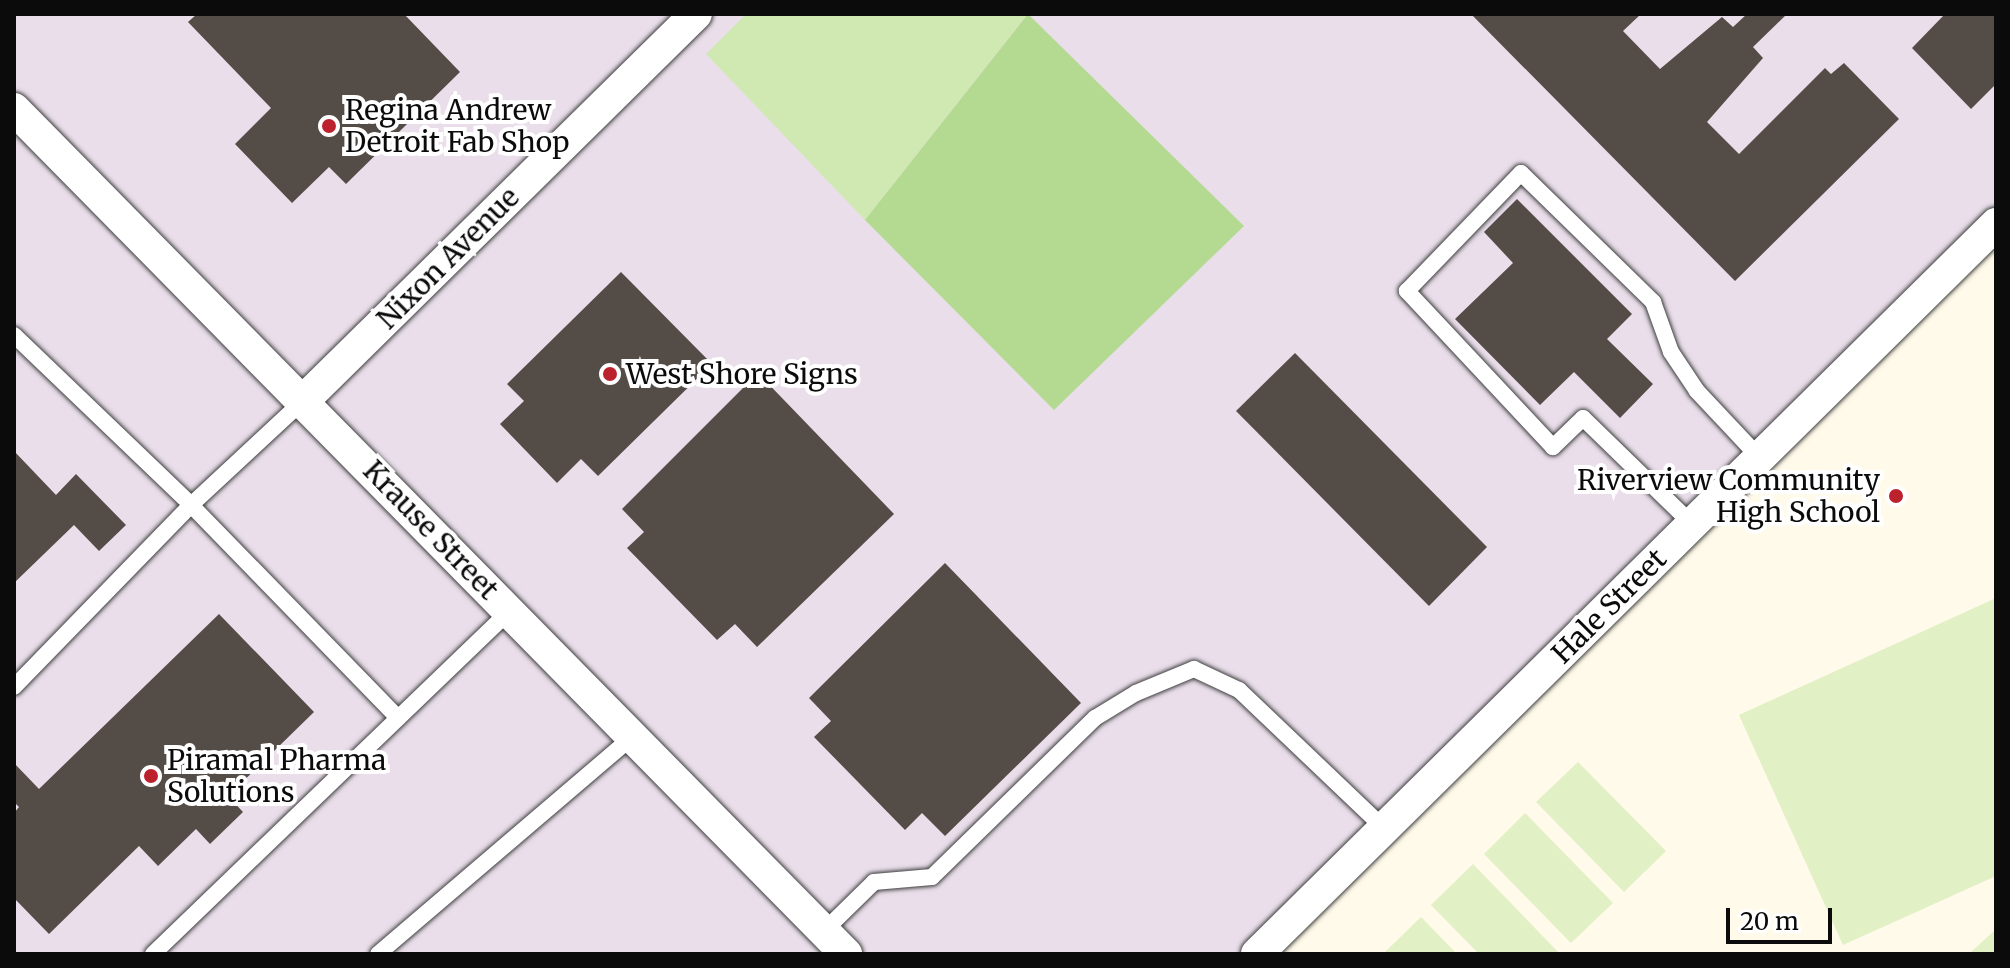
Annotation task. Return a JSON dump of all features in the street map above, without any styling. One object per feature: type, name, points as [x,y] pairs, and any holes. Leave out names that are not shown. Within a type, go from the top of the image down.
[{"type":"street","name":"Nixon Avenue","points":[[304,400],[690,16]]},
{"type":"street","name":"Krause Street","points":[[14,109],[304,400],[846,954]]},
{"type":"street","name":"Hale Street","points":[[1257,954],[1996,224]]},
{"type":"lane","points":[[1692,524],[1583,418],[1553,447],[1407,291],[1521,173],[1653,302],[1671,352],[1697,391],[1759,457]]},
{"type":"lane","points":[[14,335],[191,505],[398,718]]},
{"type":"lane","points":[[14,687],[191,505],[304,400]]},
{"type":"lane","points":[[153,954],[510,611]]},
{"type":"lane","points":[[824,931],[874,882],[932,877],[1095,718],[1136,693],[1194,669],[1239,690],[1384,828]]},
{"type":"lane","points":[[378,954],[633,736]]},
{"type":"shaded area","points":[[14,14],[1996,14],[1996,224],[1257,954],[14,954]]},
{"type":"green space","points":[[746,14],[1028,14],[865,220],[706,54]]},
{"type":"green space","points":[[1028,14],[1244,226],[1054,410],[865,220]]},
{"type":"green space","points":[[1996,598],[1996,876],[1843,945],[1739,715]]},
{"type":"green space","points":[[1578,762],[1666,851],[1624,892],[1536,802]]},
{"type":"green space","points":[[1525,813],[1613,903],[1571,943],[1484,854]]},
{"type":"green space","points":[[1473,864],[1560,954],[1479,954],[1431,905]]},
{"type":"green space","points":[[1421,917],[1457,954],[1383,954]]},
{"type":"green space","points":[[1996,929],[1996,954],[1969,954]]},
{"type":"building","name":"Regina Andrew Detroit Fab Shop","points":[[197,14],[404,14],[460,72],[346,184],[329,167],[292,203],[235,144],[271,108],[188,22]]},
{"type":"building","points":[[1471,14],[1641,14],[1623,31],[1660,69],[1722,17],[1733,27],[1747,14],[1787,14],[1753,47],[1763,58],[1707,122],[1739,154],[1825,68],[1831,74],[1844,63],[1899,119],[1735,281]]},
{"type":"building","points":[[1945,14],[1996,14],[1996,84],[1971,109],[1912,48]]},
{"type":"building","points":[[1517,199],[1632,314],[1607,339],[1653,384],[1620,418],[1574,372],[1540,405],[1455,319],[1513,263],[1484,232]]},
{"type":"building","name":"West Shore Signs","points":[[621,272],[712,364],[598,476],[581,459],[557,483],[500,424],[524,401],[507,384]]},
{"type":"building","points":[[1295,353],[1487,547],[1429,606],[1236,411]]},
{"type":"building","points":[[758,373],[894,514],[757,647],[735,624],[717,640],[627,548],[644,532],[622,509]]},
{"type":"building","points":[[14,451],[56,495],[76,474],[126,525],[99,551],[74,525],[14,583]]},
{"type":"building","points":[[945,563],[1081,703],[945,836],[922,813],[905,830],[814,737],[831,721],[809,698]]},
{"type":"building","name":"Piramal Pharma Solutions","points":[[219,614],[314,712],[228,796],[243,812],[210,844],[196,829],[158,866],[139,846],[49,934],[14,898],[14,813],[19,807],[14,802],[14,763],[39,789]]},
{"type":"place","name":"Regina Andrew Detroit Fab Shop","points":[[329,126]]},
{"type":"place","name":"West Shore Signs","points":[[610,374]]},
{"type":"place","name":"Riverview Community High School","points":[[1896,496]]},
{"type":"place","name":"Piramal Pharma Solutions","points":[[151,776]]}]
